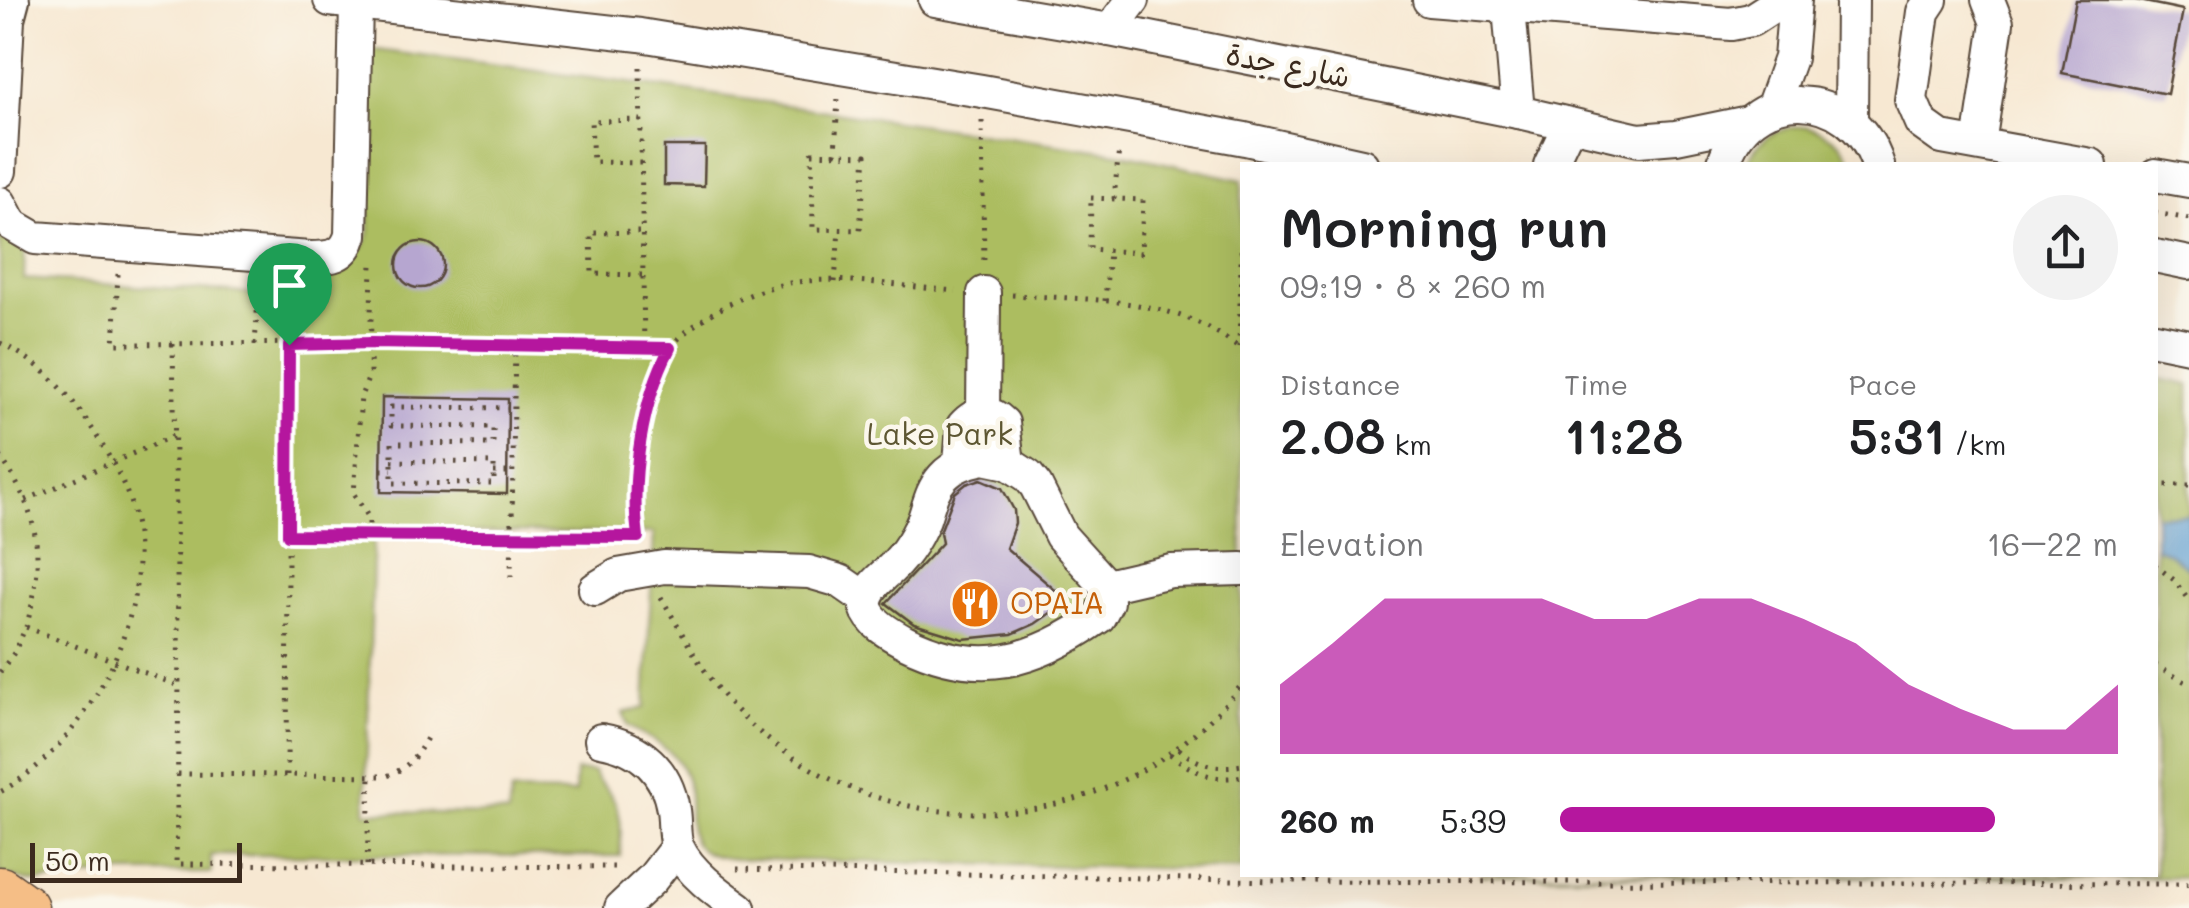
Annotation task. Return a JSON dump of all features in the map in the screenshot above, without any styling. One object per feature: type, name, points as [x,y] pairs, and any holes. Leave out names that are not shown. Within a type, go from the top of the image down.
[{"type":"highway","points":[[0,891],[24,908]]},
{"type":"street","points":[[0,171],[8,18],[13,0]]},
{"type":"street","name":"شارع جدة","points":[[935,0],[1110,30],[1639,140],[1676,138],[1792,103],[1813,104],[1852,121]]},
{"type":"street","points":[[1110,30],[1134,0]]},
{"type":"street","points":[[1430,0],[1732,24],[1769,12],[1782,0]]},
{"type":"street","points":[[1724,162],[1733,140],[1760,115],[1789,63],[1795,0]]},
{"type":"street","points":[[1979,144],[1997,23],[1988,0]]},
{"type":"street","points":[[1,210],[11,224],[35,238],[334,257],[348,246],[354,178],[343,1],[640,34],[1121,116],[1347,162]]},
{"type":"street","points":[[1926,2],[1912,87],[1914,112],[1930,132],[1942,138],[2075,162]]},
{"type":"street","points":[[1858,5],[1852,121],[1880,159]]},
{"type":"street","points":[[1509,8],[1518,112]]},
{"type":"street","points":[[1551,162],[1569,125]]},
{"type":"street","name":"شارع جدة","points":[[1639,140],[1672,162]]},
{"type":"street","points":[[2158,176],[2189,180]]},
{"type":"street","points":[[2158,257],[2189,263]]},
{"type":"street","points":[[983,414],[984,294]]},
{"type":"street","points":[[2158,340],[2189,346]]},
{"type":"street","points":[[960,464],[964,426],[983,414],[991,414],[1003,424],[1008,462]]},
{"type":"street","points":[[984,458],[1008,462],[1036,486],[1062,536],[1106,586],[1104,610],[1074,636],[1032,655],[987,662],[941,656],[898,638],[869,614],[866,599],[872,586],[910,546],[934,489],[950,471],[984,458]]},
{"type":"street","points":[[595,589],[641,553],[809,572],[840,581],[866,599]]},
{"type":"street","points":[[1106,586],[1155,573],[1240,569]]},
{"type":"street","points":[[601,740],[630,749],[660,773],[669,790],[678,847],[718,893],[739,908]]},
{"type":"street","points":[[622,908],[678,847]]},
{"type":"path","points":[[640,34],[644,349]]},
{"type":"path","points":[[835,154],[839,66]]},
{"type":"path","points":[[982,91],[984,294]]},
{"type":"path","points":[[1114,200],[1121,116]]},
{"type":"path","points":[[640,120],[591,121],[593,162],[641,162]]},
{"type":"path","points":[[812,153],[866,155],[860,230],[839,230],[812,229],[812,153]]},
{"type":"path","points":[[1091,198],[1142,200],[1141,252],[1109,251],[1090,249],[1091,198]]},
{"type":"path","points":[[2158,214],[2189,220]]},
{"type":"path","points":[[835,282],[839,230]]},
{"type":"path","points":[[642,232],[591,233],[592,274],[643,275]]},
{"type":"path","points":[[120,243],[114,344],[670,348]]},
{"type":"path","points":[[1105,301],[1109,251]]},
{"type":"path","points":[[256,345],[260,254]]},
{"type":"path","points":[[762,288],[693,328],[670,348],[648,396],[635,514],[641,553],[698,660],[732,706],[779,747],[818,774],[852,790],[916,809],[982,815],[1016,812],[1112,784],[1170,754],[1222,708],[1240,686]]},
{"type":"path","points":[[1240,304],[1240,345]]},
{"type":"path","points":[[0,343],[26,355],[74,399],[114,463],[133,511],[139,558],[137,594],[115,663],[92,702],[41,762],[0,792]]},
{"type":"path","points":[[369,536],[368,518],[354,494],[361,396],[370,374],[372,343]]},
{"type":"path","points":[[173,344],[179,686],[176,864],[637,867]]},
{"type":"path","points":[[287,775],[289,345]]},
{"type":"path","points":[[510,577],[515,345]]},
{"type":"path","points":[[392,461],[494,462],[494,484],[392,483],[392,461],[392,442],[492,444],[493,427],[390,426],[390,407],[514,408]]},
{"type":"path","points":[[26,500],[173,436]]},
{"type":"path","points":[[0,456],[26,500],[39,558],[37,591],[26,628],[0,672]]},
{"type":"path","points":[[381,470],[392,470]]},
{"type":"path","points":[[494,472],[513,472]]},
{"type":"path","points":[[2158,485],[2189,485]]},
{"type":"path","points":[[288,535],[512,536],[641,553]]},
{"type":"path","points":[[2158,568],[2174,580],[2189,602]]},
{"type":"path","points":[[26,628],[179,686]]},
{"type":"path","points":[[2158,667],[2189,684]]},
{"type":"path","points":[[178,774],[387,776],[414,759],[427,738]]},
{"type":"path","points":[[1179,748],[1196,762],[1240,766]]},
{"type":"path","points":[[1170,754],[1190,770],[1211,776],[1240,776]]},
{"type":"path","points":[[368,866],[370,777]]},
{"type":"path","points":[[727,869],[1278,878],[2189,884]]},
{"type":"path","points":[[2131,877],[2131,884]]},
{"type":"green space","name":"Lake Park","points":[[369,49],[1124,154],[1240,180],[1240,870],[734,859],[712,855],[699,848],[693,838],[689,796],[679,763],[663,746],[628,726],[623,713],[645,708],[654,533],[374,532],[365,812],[508,814],[511,792],[575,793],[576,771],[594,772],[617,806],[620,856],[211,855],[211,873],[122,873],[33,882],[0,874],[0,235],[25,248],[24,279],[313,297],[316,270],[355,254],[369,232]]},
{"type":"green space","points":[[1806,126],[1821,132],[1845,150],[1851,162],[1748,162],[1762,141],[1786,129]]},
{"type":"green space","points":[[2158,379],[2189,385],[2189,878],[1952,877],[2158,877]]},
{"type":"water","points":[[2189,515],[2189,569],[2158,549],[2158,516]]},
{"type":"building","points":[[2076,0],[2135,0],[2183,10],[2167,94],[2062,73]]},
{"type":"building","points":[[664,146],[705,146],[704,186],[664,185]]},
{"type":"building","points":[[420,242],[436,249],[443,265],[436,281],[420,288],[404,281],[397,265],[404,249]]},
{"type":"building","points":[[382,397],[508,399],[507,494],[381,492]]},
{"type":"building","points":[[981,479],[1002,488],[1014,510],[1015,523],[1006,548],[1068,601],[1035,624],[1012,634],[963,639],[914,624],[886,603],[942,543],[940,532],[955,493]]},
{"type":"place","name":"OPAIA","points":[[975,604]]},
{"type":"route","points":[[289,345],[670,348],[648,396],[635,514],[638,537],[288,535],[289,345]]}]
